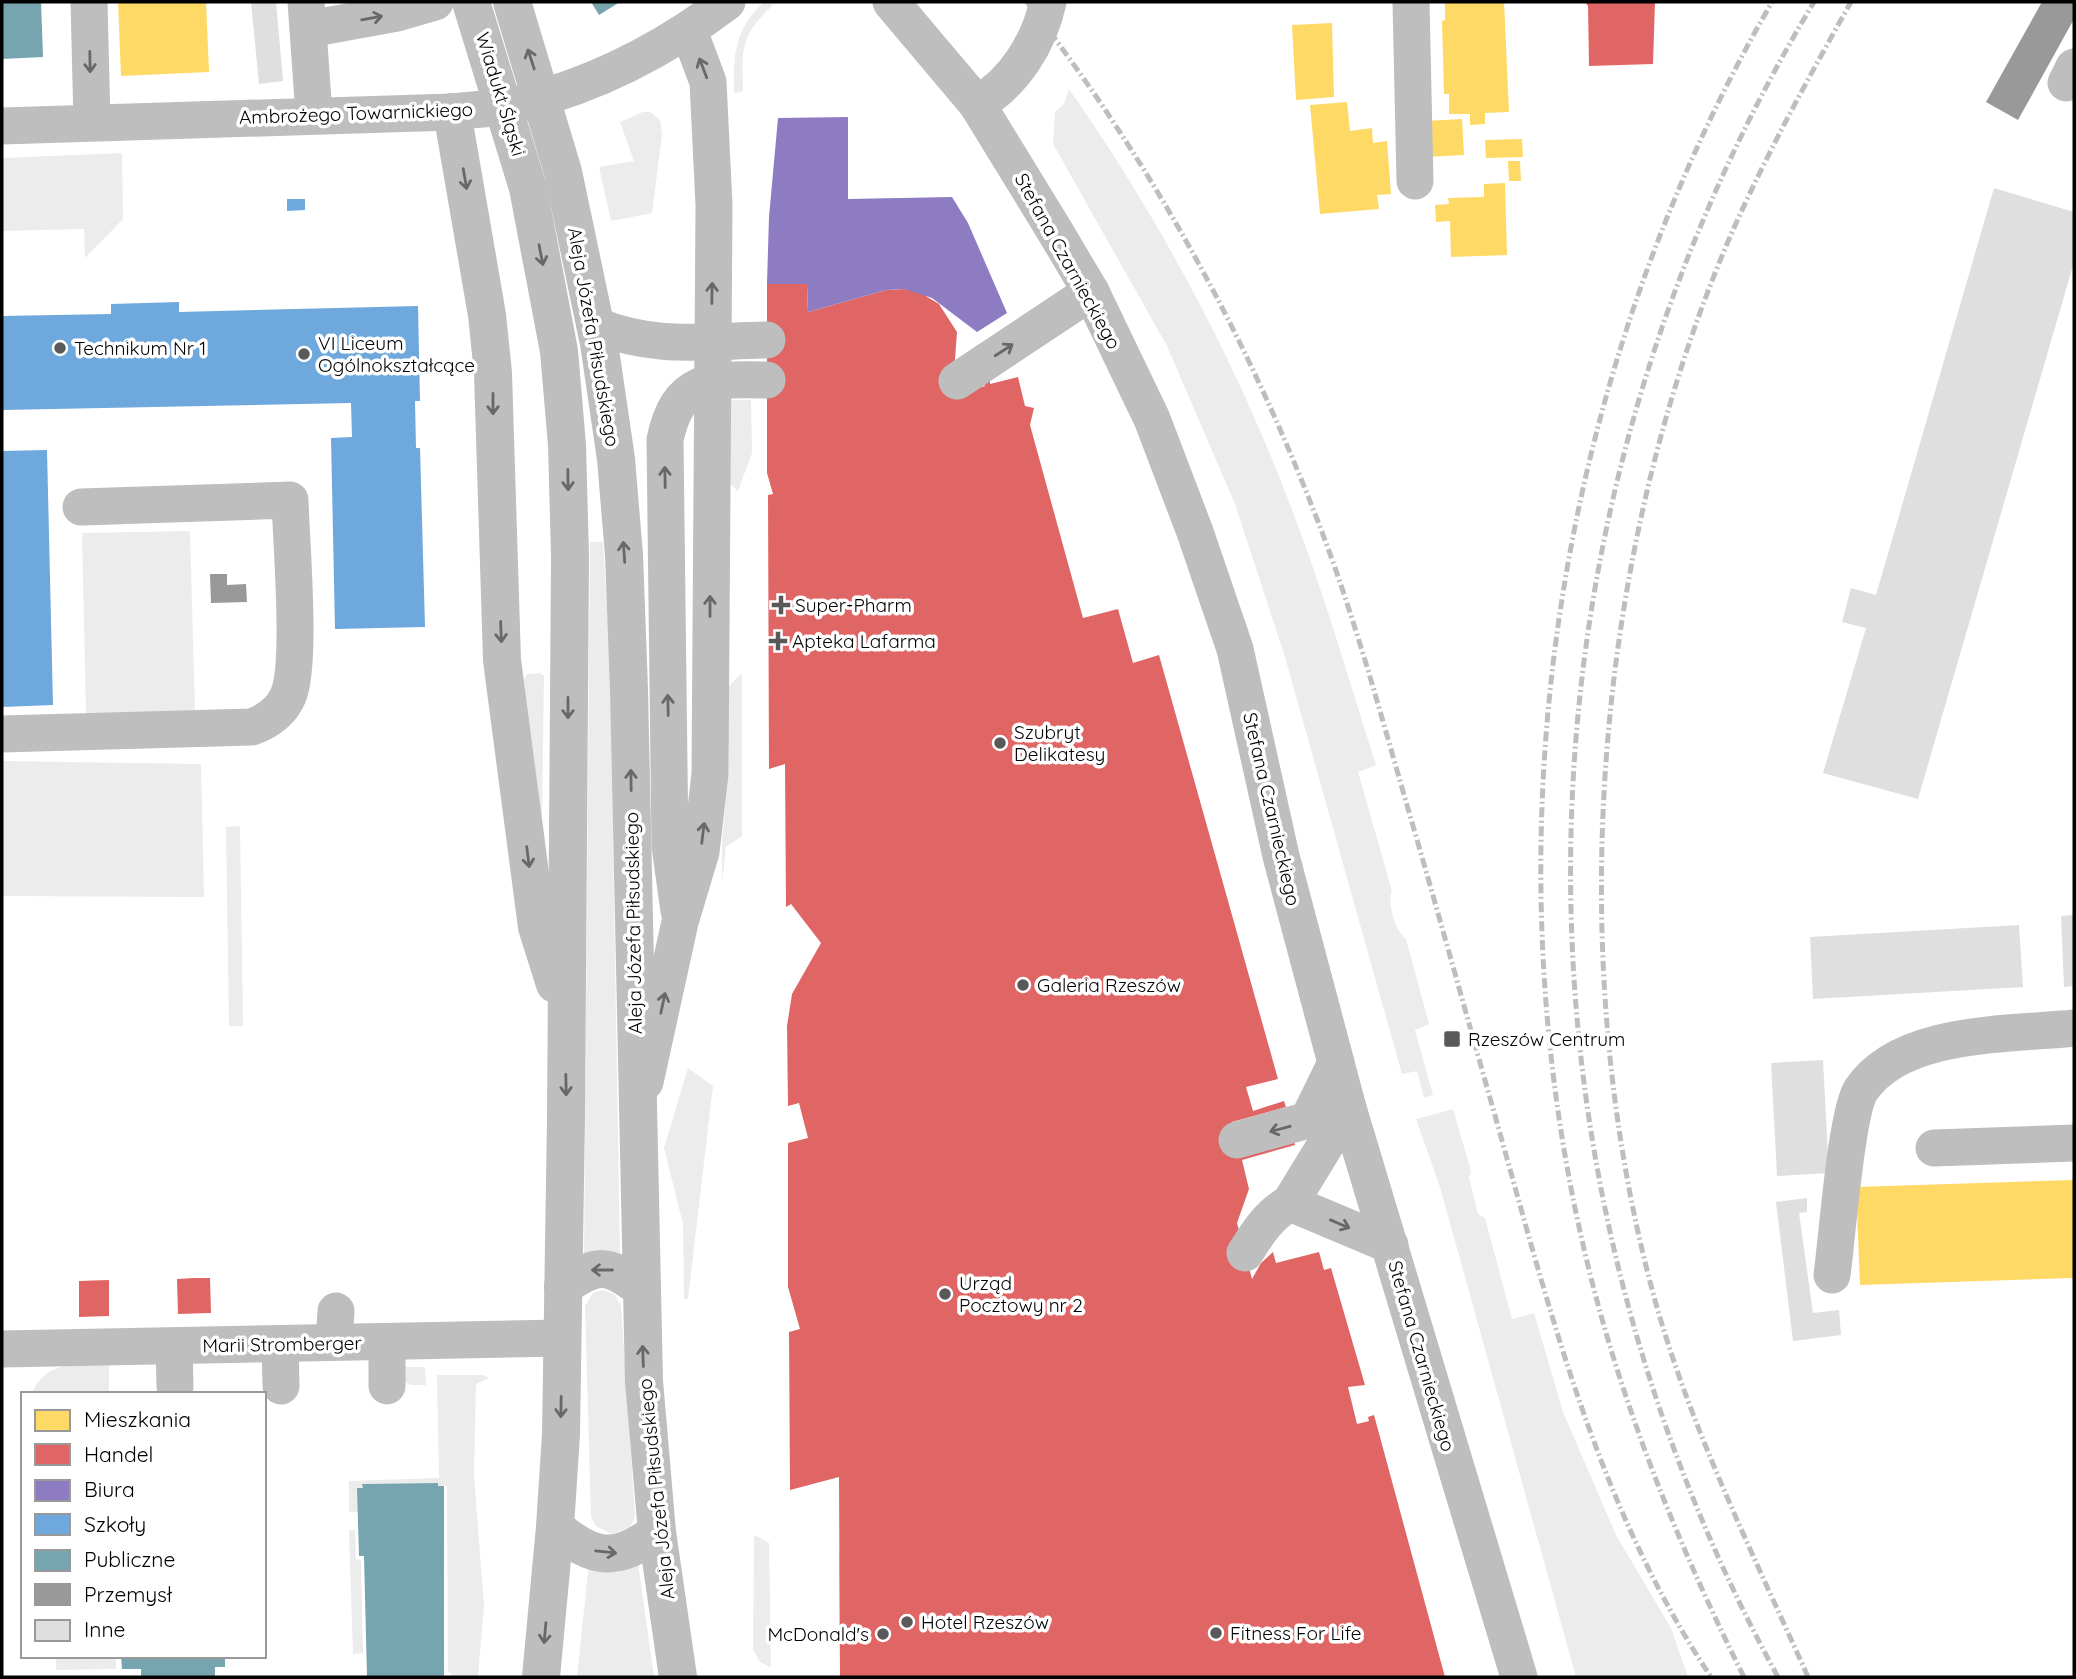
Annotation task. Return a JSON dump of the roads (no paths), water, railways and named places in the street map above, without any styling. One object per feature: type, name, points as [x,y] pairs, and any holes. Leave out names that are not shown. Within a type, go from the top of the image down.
[{"type":"main road","name":"Wiadukt Śląski","points":[[471,2],[528,188]]},
{"type":"main road","name":"Wiadukt Śląski","points":[[512,2],[563,172]]},
{"type":"main road","points":[[452,112],[487,315],[493,373],[502,660],[537,927],[564,1017]]},
{"type":"main road","name":"Aleja Józefa Piłsudskiego","points":[[563,172],[608,330],[615,459],[624,555],[644,1381],[657,1532],[678,1677]]},
{"type":"main road","name":"Aleja Józefa Piłsudskiego","points":[[528,188],[559,351],[567,445],[570,556],[564,1017],[564,1287],[555,1527],[541,1677]]},
{"type":"main road","points":[[564,1287],[585,1272],[598,1268],[618,1271],[640,1288]]},
{"type":"main road","points":[[555,1527],[589,1549],[606,1553],[623,1553],[657,1532]]},
{"type":"street","points":[[89,2],[92,122]]},
{"type":"street","points":[[313,103],[307,16],[397,13],[435,2]]},
{"type":"street","name":"Ambrożego Towarnickiego","points":[[2,126],[92,122],[313,103],[452,112],[519,104],[577,87],[638,60],[688,31],[727,2]]},
{"type":"street","name":"Stefana Czarnieckiego","points":[[891,2],[977,104],[1091,292],[1152,419],[1195,532],[1235,649],[1281,856],[1348,1108],[1519,1677]]},
{"type":"street","points":[[977,104],[992,96],[1030,51],[1048,2]]},
{"type":"street","points":[[1411,2],[1415,181]]},
{"type":"street","points":[[637,1117],[680,922],[701,852],[710,774],[714,205],[708,82],[688,31]]},
{"type":"street","points":[[957,381],[1091,292]]},
{"type":"street","points":[[608,330],[651,343],[767,340]]},
{"type":"street","points":[[680,922],[670,846],[665,440],[670,416],[679,399],[695,386],[723,379],[766,380]]},
{"type":"street","points":[[2,734],[252,727],[266,722],[288,697],[294,668],[290,500],[81,507]]},
{"type":"street","points":[[1832,1275],[1850,1130],[1860,1091],[1888,1062],[1937,1042],[2074,1028]]},
{"type":"street","points":[[1237,1140],[1308,1120],[1336,1063]]},
{"type":"street","points":[[1245,1253],[1268,1219],[1290,1203],[1348,1108]]},
{"type":"street","points":[[1934,1148],[2074,1143]]},
{"type":"street","points":[[1290,1203],[1390,1245]]},
{"type":"street","name":"Marii Stromberger","points":[[2,1349],[562,1338]]},
{"type":"street","points":[[387,1342],[387,1386]]},
{"type":"street","points":[[280,1344],[281,1386]]},
{"type":"street","points":[[174,1346],[175,1387]]},
{"type":"railway","points":[[1027,2],[1072,62],[1154,186],[1226,315],[1289,450],[1329,551],[1362,649],[1532,1248],[1578,1397],[1635,1541],[1670,1610],[1711,1677]]},
{"type":"railway","points":[[1744,1677],[1691,1564],[1644,1448],[1617,1369],[1573,1198],[1548,1023],[1541,846],[1552,670],[1582,495],[1628,324],[1692,159],[1772,2]]},
{"type":"railway","points":[[1778,1677],[1684,1474],[1618,1265],[1580,1051],[1571,835],[1590,619],[1637,407],[1712,200],[1814,2]]},
{"type":"railway","points":[[1808,1677],[1703,1440],[1653,1293],[1624,1162],[1607,1027],[1601,889],[1607,750],[1623,612],[1651,476],[1689,345],[1737,221],[1792,110],[1851,2]]},
{"type":"place","name":"Technikum Nr 1","points":[[60,348]]},
{"type":"place","name":"VI Liceum Ogólnokształcące","points":[[304,354]]},
{"type":"place","name":"Super-Pharm","points":[[781,605]]},
{"type":"place","name":"Apteka Lafarma","points":[[778,641]]},
{"type":"place","name":"Szubryt Delikatesy","points":[[1000,743]]},
{"type":"place","name":"Galeria Rzeszów","points":[[1023,985]]},
{"type":"place","name":"Rzeszów Centrum","points":[[1452,1039]]},
{"type":"place","name":"Urząd Pocztowy nr 2","points":[[945,1294]]},
{"type":"place","name":"Hotel Rzeszów","points":[[907,1622]]},
{"type":"place","name":"Fitness For Life","points":[[1216,1633]]},
{"type":"place","name":"McDonald's","points":[[883,1634]]}]
